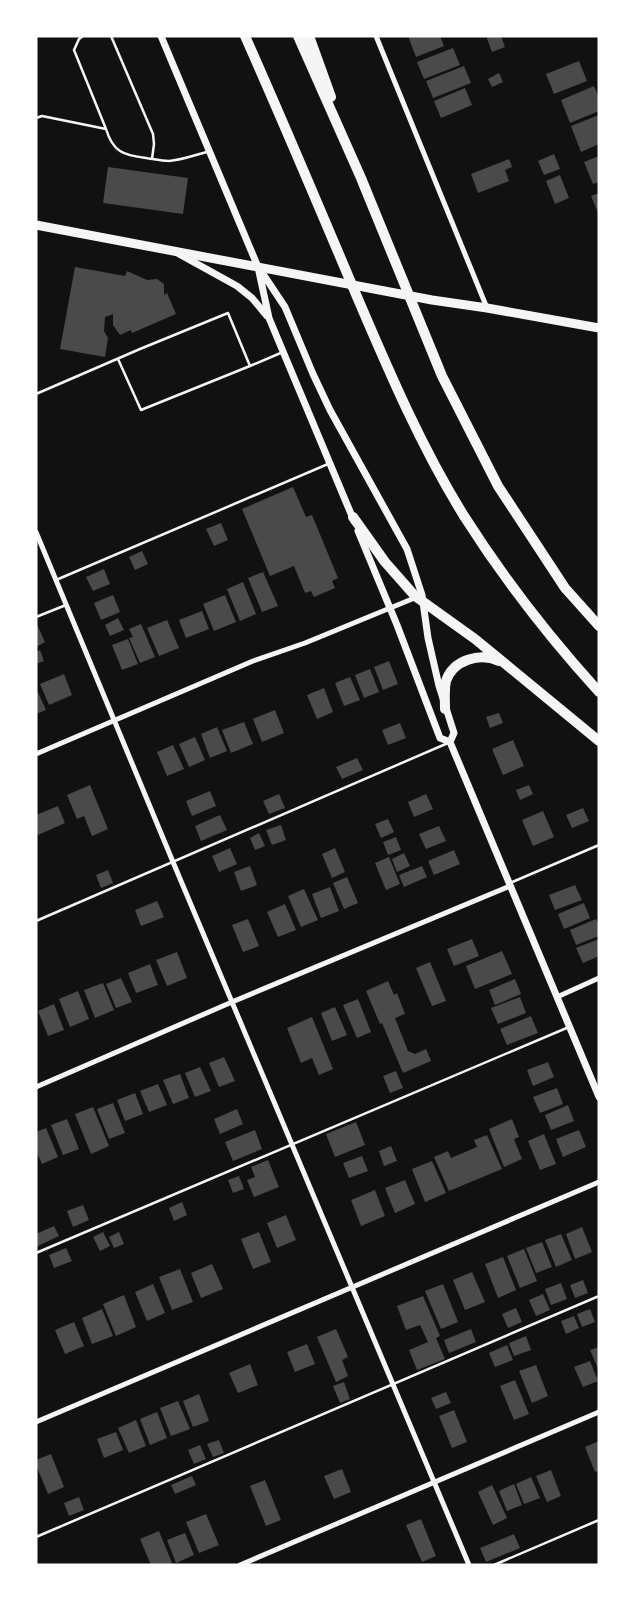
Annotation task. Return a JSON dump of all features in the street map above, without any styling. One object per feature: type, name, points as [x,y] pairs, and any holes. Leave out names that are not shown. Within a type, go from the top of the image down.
[{"type":"highway","points":[[245,36],[400,395],[430,455],[463,515],[498,568],[528,610],[564,654],[599,692]]},
{"type":"highway","points":[[298,36],[361,178],[442,376],[498,486],[565,588],[599,626]]},
{"type":"highway","points":[[309,36],[361,178]]},
{"type":"highway","points":[[353,517],[385,562],[421,598],[476,640],[599,741]]},
{"type":"highway","points":[[446,709],[447,680],[452,671],[460,664],[470,659],[483,657],[496,660],[508,666]]},
{"type":"main road","points":[[36,225],[432,300],[599,328]]},
{"type":"street","points":[[162,36],[258,267],[269,318],[353,517],[440,738],[450,742],[599,1097]]},
{"type":"street","points":[[376,36],[487,308]]},
{"type":"street","points":[[174,251],[243,290],[269,318]]},
{"type":"street","points":[[258,267],[285,306],[330,410],[412,561],[431,649],[454,733],[450,742]]},
{"type":"street","points":[[36,532],[469,1565]]},
{"type":"street","points":[[36,754],[253,661],[305,643],[390,608],[421,598]]},
{"type":"street","points":[[36,1087],[509,885]]},
{"type":"street","points":[[556,997],[599,978]]},
{"type":"street","points":[[36,1422],[599,1182]]},
{"type":"street","points":[[240,1565],[599,1412]]},
{"type":"lane","points":[[83,36],[79,39],[74,50],[108,138],[120,153],[134,157],[169,161],[210,152]]},
{"type":"lane","points":[[111,36],[153,134],[152,159]]},
{"type":"lane","points":[[36,118],[42,116],[106,129]]},
{"type":"lane","points":[[36,394],[228,313],[250,366]]},
{"type":"lane","points":[[118,358],[141,410],[283,352]]},
{"type":"lane","points":[[56,580],[330,463]]},
{"type":"lane","points":[[36,617],[66,605]]},
{"type":"lane","points":[[36,921],[450,742]]},
{"type":"lane","points":[[509,885],[599,845]]},
{"type":"lane","points":[[36,1253],[570,1027]]},
{"type":"lane","points":[[36,1537],[599,1296]]},
{"type":"lane","points":[[494,1565],[599,1520]]},
{"type":"building","points":[[408,36],[440,36],[444,46],[416,57]]},
{"type":"building","points":[[486,36],[501,36],[505,47],[492,52]]},
{"type":"building","points":[[453,48],[460,65],[424,79],[417,62]]},
{"type":"building","points":[[579,61],[587,81],[554,94],[546,74]]},
{"type":"building","points":[[464,66],[471,83],[433,98],[426,81]]},
{"type":"building","points":[[499,73],[503,82],[492,87],[488,79]]},
{"type":"building","points":[[594,86],[599,98],[599,111],[570,123],[561,100]]},
{"type":"building","points":[[465,88],[472,105],[441,118],[434,101]]},
{"type":"building","points":[[599,115],[599,144],[581,152],[571,126]]},
{"type":"building","points":[[554,154],[560,169],[544,175],[538,161]]},
{"type":"building","points":[[599,156],[599,182],[593,184],[584,162]]},
{"type":"building","points":[[509,159],[512,167],[505,170],[509,181],[478,193],[471,174]]},
{"type":"building","points":[[108,167],[188,178],[183,214],[103,203]]},
{"type":"building","points":[[560,175],[569,198],[555,204],[546,181]]},
{"type":"building","points":[[599,193],[599,215],[591,196]]},
{"type":"building","points":[[75,267],[125,276],[127,271],[147,280],[157,279],[164,284],[164,295],[167,293],[176,314],[132,333],[131,330],[120,335],[113,325],[113,314],[105,317],[104,331],[108,338],[105,357],[60,349]]},
{"type":"building","points":[[293,487],[306,517],[312,515],[338,578],[332,581],[335,588],[314,597],[311,591],[305,593],[294,566],[270,576],[242,509]]},
{"type":"building","points":[[221,523],[228,540],[214,546],[206,529]]},
{"type":"building","points":[[142,551],[148,564],[135,570],[129,557]]},
{"type":"building","points":[[104,569],[110,584],[93,591],[86,577]]},
{"type":"building","points":[[263,572],[278,606],[262,612],[248,578]]},
{"type":"building","points":[[243,582],[256,614],[240,621],[227,589]]},
{"type":"building","points":[[113,595],[120,612],[101,620],[94,603]]},
{"type":"building","points":[[225,595],[236,622],[214,631],[203,604]]},
{"type":"building","points":[[202,611],[209,629],[186,638],[179,620]]},
{"type":"building","points":[[118,618],[124,630],[110,636],[105,625]]},
{"type":"building","points":[[167,620],[179,648],[159,656],[147,628]]},
{"type":"building","points":[[36,622],[45,642],[36,647]]},
{"type":"building","points":[[141,624],[155,657],[140,663],[129,638],[133,637],[129,629]]},
{"type":"building","points":[[128,639],[138,664],[122,670],[112,645]]},
{"type":"building","points":[[40,650],[44,661],[36,664],[36,652]]},
{"type":"building","points":[[389,661],[398,684],[383,690],[374,667]]},
{"type":"building","points":[[370,669],[379,692],[364,698],[355,675]]},
{"type":"building","points":[[64,674],[72,695],[49,705],[40,684]]},
{"type":"building","points":[[350,677],[360,700],[344,706],[335,683]]},
{"type":"building","points":[[36,688],[46,710],[36,714]]},
{"type":"building","points":[[324,688],[333,712],[317,719],[307,695]]},
{"type":"building","points":[[275,710],[284,733],[262,742],[253,719]]},
{"type":"building","points":[[499,713],[503,723],[490,728],[486,717]]},
{"type":"building","points":[[244,722],[253,744],[231,753],[222,730]]},
{"type":"building","points":[[400,723],[406,738],[388,745],[382,730]]},
{"type":"building","points":[[217,727],[227,751],[210,758],[201,734]]},
{"type":"building","points":[[195,737],[205,760],[189,767],[179,744]]},
{"type":"building","points":[[513,740],[524,766],[503,775],[492,749]]},
{"type":"building","points":[[173,745],[184,769],[167,776],[157,752]]},
{"type":"building","points":[[357,758],[363,770],[342,779],[336,767]]},
{"type":"building","points":[[90,785],[108,829],[92,836],[84,816],[77,819],[67,795]]},
{"type":"building","points":[[529,785],[533,794],[520,800],[516,790]]},
{"type":"building","points":[[210,791],[216,806],[192,816],[186,801]]},
{"type":"building","points":[[279,794],[285,808],[269,814],[263,801]]},
{"type":"building","points":[[426,794],[433,809],[414,817],[408,802]]},
{"type":"building","points":[[58,806],[65,823],[38,835],[36,831],[36,815]]},
{"type":"building","points":[[583,808],[589,821],[572,828],[566,815]]},
{"type":"building","points":[[543,811],[554,837],[533,846],[522,820]]},
{"type":"building","points":[[220,815],[227,830],[201,841],[195,826]]},
{"type":"building","points":[[388,819],[394,832],[381,838],[375,824]]},
{"type":"building","points":[[281,825],[286,840],[272,845],[266,830]]},
{"type":"building","points":[[439,826],[446,841],[426,849],[419,834]]},
{"type":"building","points":[[259,833],[265,846],[255,850],[250,838]]},
{"type":"building","points":[[396,837],[401,850],[388,855],[383,842]]},
{"type":"building","points":[[230,848],[237,864],[219,872],[212,856]]},
{"type":"building","points":[[335,848],[345,872],[332,878],[322,854]]},
{"type":"building","points":[[454,850],[460,864],[434,875],[428,861]]},
{"type":"building","points":[[404,853],[410,866],[397,872],[392,859]]},
{"type":"building","points":[[389,857],[400,884],[386,890],[375,863]]},
{"type":"building","points":[[250,866],[257,885],[241,891],[234,872]]},
{"type":"building","points":[[422,866],[427,877],[404,887],[399,875]]},
{"type":"building","points":[[108,870],[113,883],[101,888],[96,875]]},
{"type":"building","points":[[347,877],[358,903],[344,909],[333,883]]},
{"type":"building","points":[[575,885],[582,900],[555,910],[549,895]]},
{"type":"building","points":[[330,887],[339,911],[321,918],[312,894]]},
{"type":"building","points":[[304,889],[318,920],[301,927],[288,896]]},
{"type":"building","points":[[157,901],[164,917],[141,926],[135,910]]},
{"type":"building","points":[[584,903],[590,918],[564,929],[558,914]]},
{"type":"building","points":[[285,904],[296,930],[278,937],[267,912]]},
{"type":"building","points":[[248,919],[259,946],[243,952],[232,925]]},
{"type":"building","points":[[596,919],[599,925],[599,936],[576,945],[570,930]]},
{"type":"building","points":[[472,939],[479,956],[454,966],[447,949]]},
{"type":"building","points":[[599,939],[599,956],[583,963],[576,948]]},
{"type":"building","points":[[502,951],[512,974],[475,989],[466,966]]},
{"type":"building","points":[[177,952],[187,978],[167,986],[156,960]]},
{"type":"building","points":[[430,962],[446,1001],[432,1006],[416,968]]},
{"type":"building","points":[[150,964],[158,985],[136,993],[128,973]]},
{"type":"building","points":[[121,978],[132,1002],[116,1008],[106,984]]},
{"type":"building","points":[[515,979],[521,994],[495,1005],[489,990]]},
{"type":"building","points":[[388,981],[394,995],[397,993],[405,1014],[395,1018],[408,1051],[415,1054],[426,1049],[431,1061],[403,1073],[366,991]]},
{"type":"building","points":[[103,983],[114,1010],[95,1018],[84,990]]},
{"type":"building","points":[[78,991],[89,1019],[70,1027],[59,999]]},
{"type":"building","points":[[520,997],[526,1013],[498,1024],[491,1008]]},
{"type":"building","points":[[358,999],[371,1032],[357,1038],[343,1005]]},
{"type":"building","points":[[54,1004],[64,1030],[48,1036],[38,1011]]},
{"type":"building","points":[[335,1007],[347,1035],[332,1041],[321,1013]]},
{"type":"building","points":[[531,1016],[538,1033],[507,1045],[500,1029]]},
{"type":"building","points":[[312,1017],[333,1069],[319,1075],[312,1058],[301,1063],[287,1028]]},
{"type":"building","points":[[224,1057],[235,1081],[219,1087],[209,1063]]},
{"type":"building","points":[[548,1062],[554,1077],[533,1086],[527,1070]]},
{"type":"building","points":[[200,1067],[211,1091],[195,1097],[185,1073]]},
{"type":"building","points":[[396,1071],[403,1088],[390,1093],[383,1076]]},
{"type":"building","points":[[180,1074],[189,1098],[173,1104],[163,1080]]},
{"type":"building","points":[[158,1084],[167,1105],[149,1112],[140,1091]]},
{"type":"building","points":[[557,1088],[563,1104],[540,1113],[533,1097]]},
{"type":"building","points":[[135,1093],[143,1114],[125,1121],[117,1100]]},
{"type":"building","points":[[113,1103],[125,1133],[109,1139],[97,1109]]},
{"type":"building","points":[[568,1105],[574,1121],[551,1130],[545,1115]]},
{"type":"building","points":[[93,1107],[109,1146],[91,1154],[75,1114]]},
{"type":"building","points":[[237,1109],[243,1124],[220,1134],[214,1119]]},
{"type":"building","points":[[67,1119],[79,1149],[63,1155],[51,1125]]},
{"type":"building","points":[[512,1119],[519,1137],[514,1139],[522,1159],[504,1167],[489,1129]]},
{"type":"building","points":[[356,1122],[365,1145],[335,1157],[326,1134]]},
{"type":"building","points":[[46,1128],[58,1157],[42,1164],[36,1151],[36,1132]]},
{"type":"building","points":[[255,1130],[262,1149],[233,1161],[225,1142]]},
{"type":"building","points":[[579,1130],[586,1147],[563,1157],[556,1139]]},
{"type":"building","points":[[544,1134],[556,1164],[540,1170],[528,1141]]},
{"type":"building","points":[[487,1135],[502,1169],[449,1191],[434,1157],[448,1151],[451,1158],[477,1147],[474,1140]]},
{"type":"building","points":[[391,1146],[397,1161],[384,1166],[379,1151]]},
{"type":"building","points":[[362,1156],[368,1171],[349,1178],[343,1163]]},
{"type":"building","points":[[268,1160],[279,1187],[254,1197],[247,1180],[255,1177],[251,1167]]},
{"type":"building","points":[[432,1161],[446,1193],[425,1202],[412,1169]]},
{"type":"building","points":[[239,1176],[244,1189],[233,1193],[228,1180]]},
{"type":"building","points":[[405,1180],[415,1204],[395,1213],[385,1188]]},
{"type":"building","points":[[375,1190],[385,1216],[361,1226],[351,1200]]},
{"type":"building","points":[[182,1202],[187,1215],[174,1221],[169,1208]]},
{"type":"building","points":[[83,1205],[89,1220],[73,1227],[67,1211]]},
{"type":"building","points":[[286,1215],[296,1240],[277,1248],[267,1223]]},
{"type":"building","points":[[54,1226],[59,1236],[36,1247],[36,1234]]},
{"type":"building","points":[[582,1227],[592,1252],[575,1259],[566,1234]]},
{"type":"building","points":[[103,1232],[110,1246],[100,1251],[93,1237]]},
{"type":"building","points":[[119,1232],[124,1244],[114,1248],[109,1237]]},
{"type":"building","points":[[259,1232],[271,1262],[253,1269],[241,1239]]},
{"type":"building","points":[[561,1234],[572,1260],[556,1267],[545,1240]]},
{"type":"building","points":[[542,1242],[552,1267],[536,1273],[526,1248]]},
{"type":"building","points":[[66,1248],[72,1261],[54,1268],[49,1255]]},
{"type":"building","points":[[524,1249],[537,1281],[520,1288],[507,1256]]},
{"type":"building","points":[[503,1257],[516,1290],[498,1298],[485,1264]]},
{"type":"building","points":[[212,1264],[223,1289],[201,1298],[191,1273]]},
{"type":"building","points":[[180,1269],[193,1302],[172,1310],[159,1277]]},
{"type":"building","points":[[472,1272],[485,1302],[465,1310],[453,1280]]},
{"type":"building","points":[[583,1280],[588,1293],[575,1298],[570,1285]]},
{"type":"building","points":[[561,1283],[567,1299],[551,1305],[545,1289]]},
{"type":"building","points":[[153,1284],[165,1313],[147,1321],[135,1292]]},
{"type":"building","points":[[443,1284],[458,1322],[441,1329],[425,1291]]},
{"type":"building","points":[[543,1294],[550,1310],[536,1316],[529,1300]]},
{"type":"building","points":[[124,1295],[136,1327],[116,1336],[103,1304]]},
{"type":"building","points":[[423,1296],[440,1336],[436,1338],[445,1359],[417,1370],[409,1350],[428,1342],[420,1325],[406,1330],[397,1306]]},
{"type":"building","points":[[516,1308],[522,1322],[508,1328],[502,1314]]},
{"type":"building","points":[[102,1309],[113,1336],[92,1344],[82,1318]]},
{"type":"building","points":[[590,1309],[595,1322],[582,1327],[577,1314]]},
{"type":"building","points":[[574,1316],[579,1328],[566,1334],[561,1321]]},
{"type":"building","points":[[74,1322],[84,1346],[65,1354],[55,1330]]},
{"type":"building","points":[[336,1329],[348,1357],[342,1360],[348,1376],[336,1382],[317,1337]]},
{"type":"building","points":[[471,1329],[476,1342],[449,1353],[444,1340]]},
{"type":"building","points":[[526,1336],[531,1350],[514,1356],[509,1343]]},
{"type":"building","points":[[307,1344],[315,1364],[295,1372],[287,1352]]},
{"type":"building","points":[[507,1345],[513,1360],[495,1367],[489,1353]]},
{"type":"building","points":[[599,1347],[599,1371],[590,1350]]},
{"type":"building","points":[[590,1361],[598,1381],[583,1387],[574,1367]]},
{"type":"building","points":[[250,1364],[258,1385],[238,1393],[229,1373]]},
{"type":"building","points":[[536,1365],[548,1396],[532,1403],[519,1371]]},
{"type":"building","points":[[515,1380],[529,1414],[514,1420],[500,1386]]},
{"type":"building","points":[[344,1382],[350,1399],[340,1403],[333,1386]]},
{"type":"building","points":[[446,1392],[451,1403],[436,1409],[431,1398]]},
{"type":"building","points":[[199,1394],[209,1421],[193,1427],[183,1401]]},
{"type":"building","points":[[178,1401],[190,1429],[171,1436],[160,1408]]},
{"type":"building","points":[[454,1410],[467,1442],[452,1448],[439,1416]]},
{"type":"building","points":[[157,1412],[167,1438],[150,1445],[140,1419]]},
{"type":"building","points":[[136,1420],[146,1446],[129,1453],[118,1428]]},
{"type":"building","points":[[116,1432],[123,1450],[104,1458],[97,1439]]},
{"type":"building","points":[[219,1440],[224,1453],[213,1457],[207,1444]]},
{"type":"building","points":[[599,1441],[599,1470],[595,1472],[585,1447]]},
{"type":"building","points":[[200,1445],[206,1459],[194,1464],[188,1450]]},
{"type":"building","points":[[51,1454],[64,1487],[48,1494],[36,1465],[36,1460]]},
{"type":"building","points":[[342,1469],[351,1492],[334,1499],[324,1476]]},
{"type":"building","points":[[551,1470],[561,1496],[547,1502],[536,1476]]},
{"type":"building","points":[[192,1476],[196,1485],[175,1494],[171,1485]]},
{"type":"building","points":[[531,1477],[540,1498],[524,1504],[516,1484]]},
{"type":"building","points":[[265,1480],[281,1520],[266,1526],[250,1486]]},
{"type":"building","points":[[514,1484],[522,1505],[507,1511],[499,1491]]},
{"type":"building","points":[[492,1485],[507,1518],[493,1525],[478,1492]]},
{"type":"building","points":[[79,1497],[84,1510],[69,1516],[64,1503]]},
{"type":"building","points":[[206,1514],[219,1545],[199,1553],[186,1522]]},
{"type":"building","points":[[421,1519],[436,1556],[422,1562],[406,1525]]},
{"type":"building","points":[[159,1531],[172,1563],[169,1565],[151,1565],[140,1539]]},
{"type":"building","points":[[185,1533],[194,1555],[176,1563],[167,1540]]},
{"type":"building","points":[[514,1534],[520,1548],[486,1562],[480,1548]]}]
